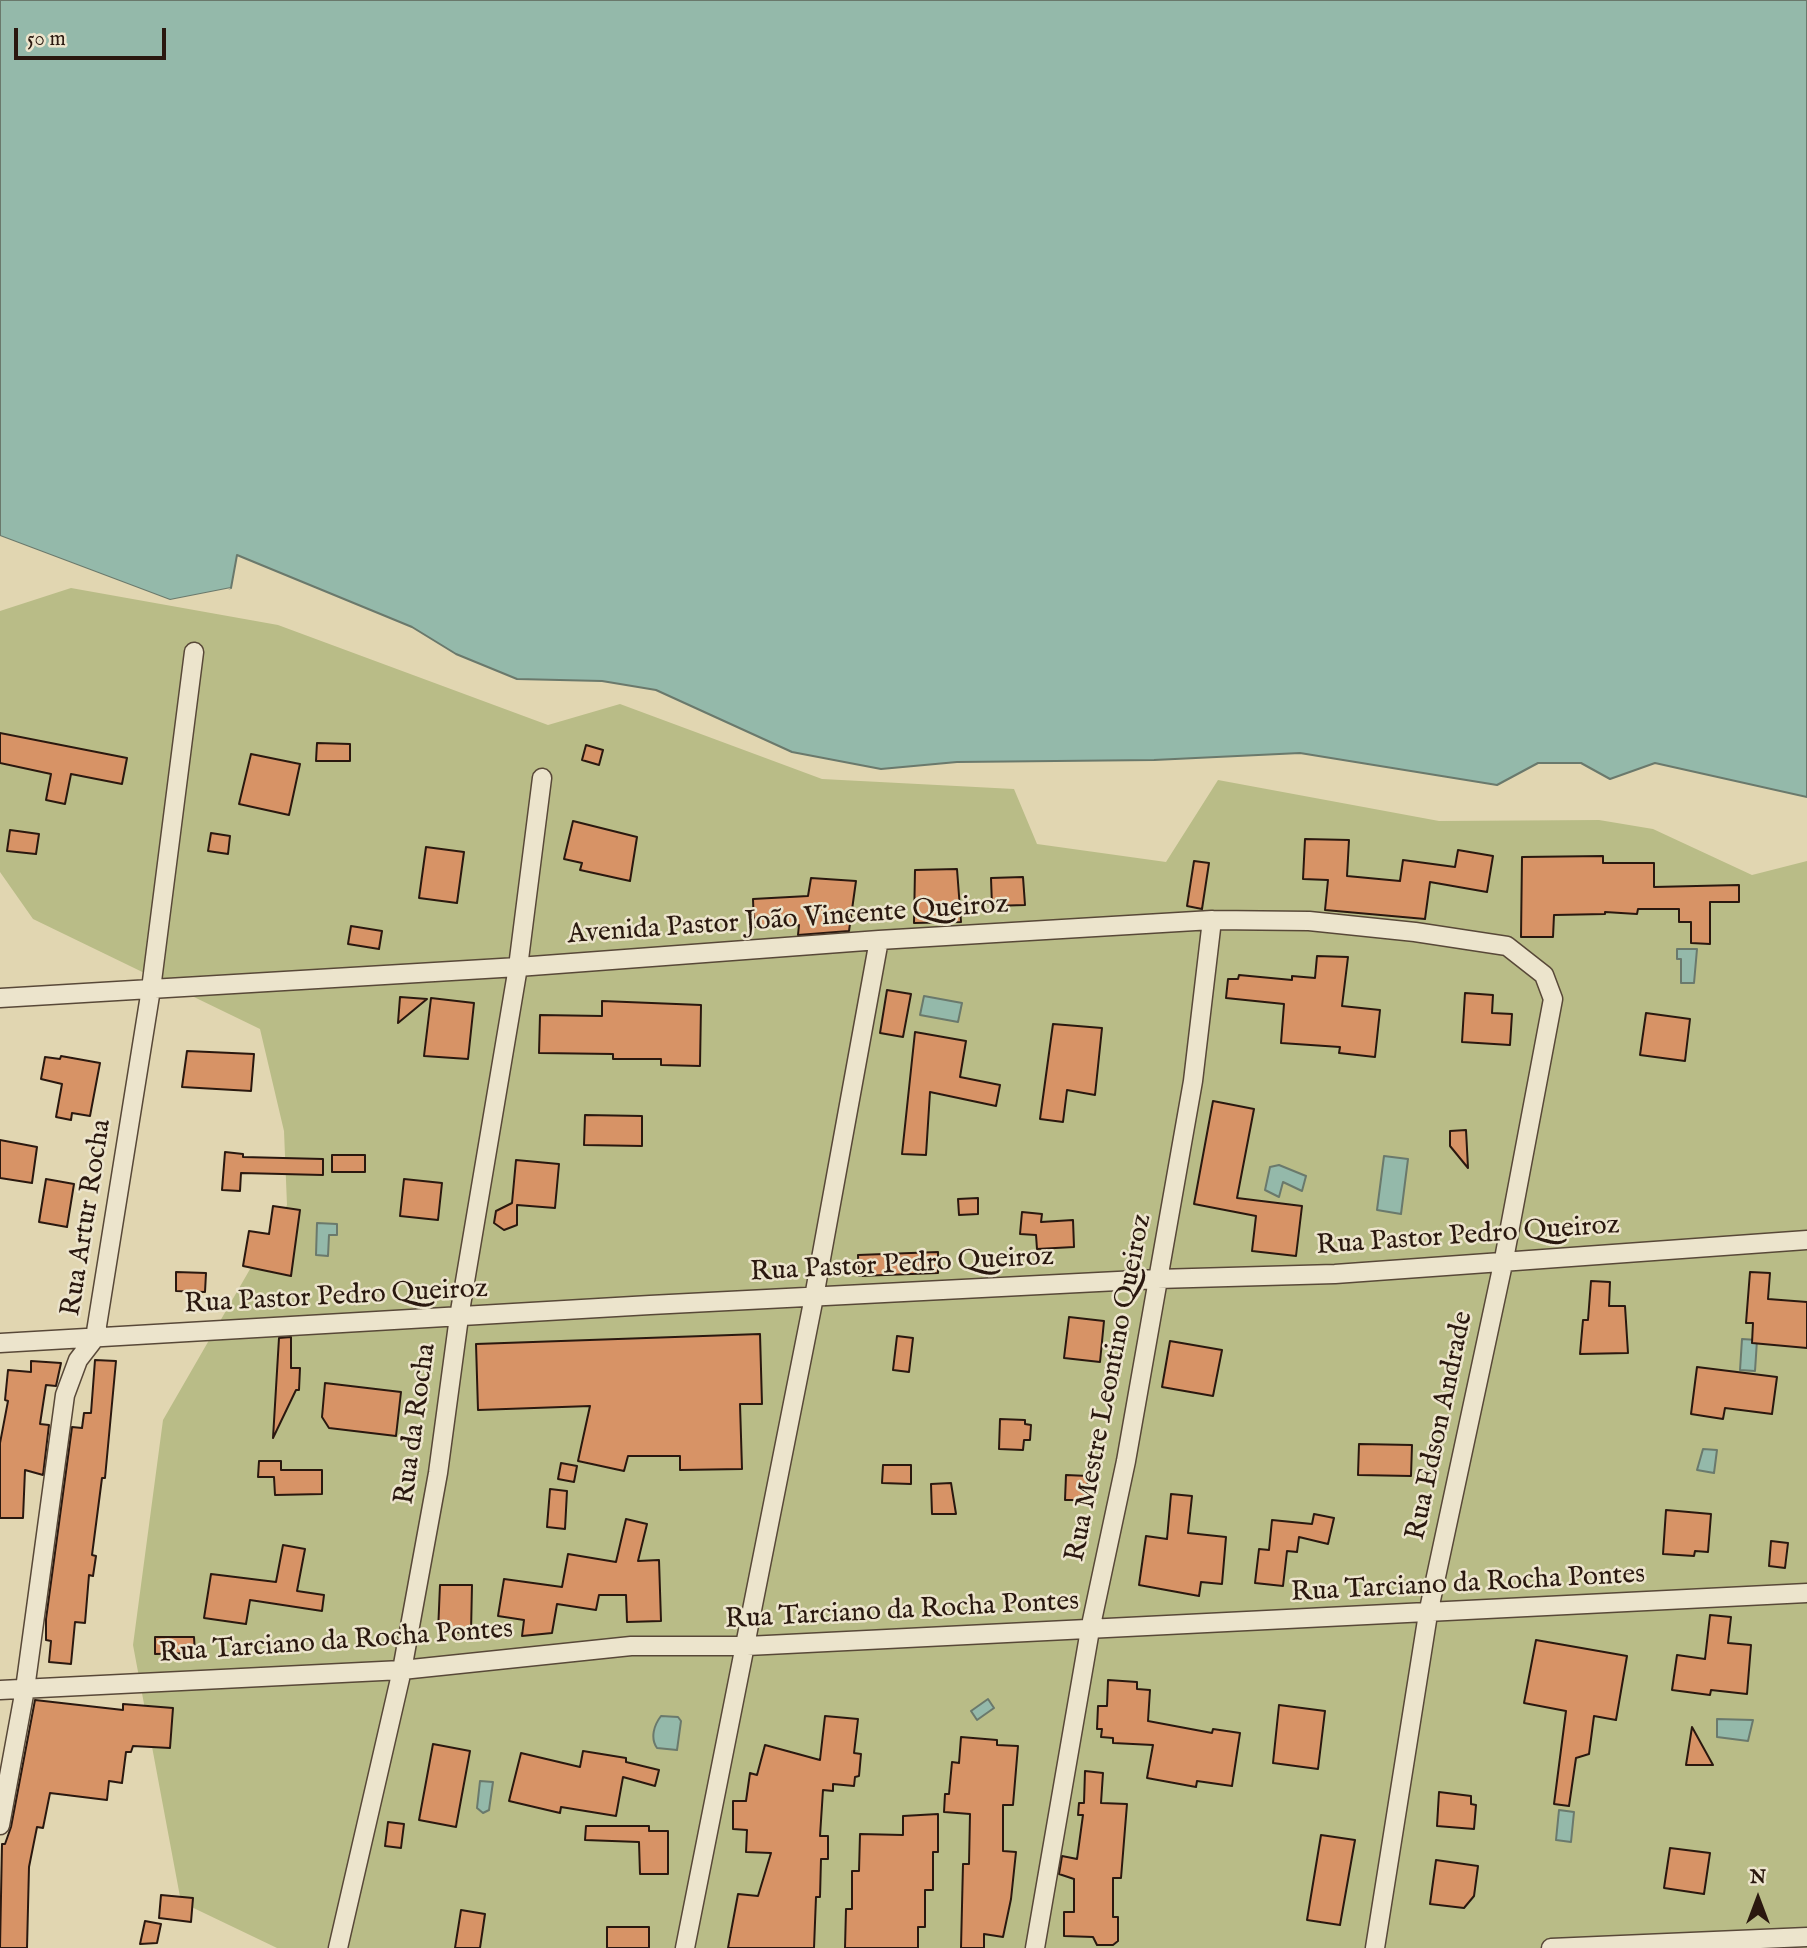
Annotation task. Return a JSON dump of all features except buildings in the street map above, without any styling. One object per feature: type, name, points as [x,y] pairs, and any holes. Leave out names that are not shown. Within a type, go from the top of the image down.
[{"type":"street","name":"Rua Artur Rocha","points":[[0,1825],[25,1689],[65,1395],[78,1360],[95,1338],[151,989],[194,652]]},
{"type":"street","name":"Rua da Rocha","points":[[338,1948],[402,1670],[438,1473],[459,1317],[518,967],[542,778]]},
{"type":"street","name":"Avenida Pastor João Vincente Queiroz","points":[[0,998],[518,967],[879,940],[1212,920],[1309,921],[1415,932],[1507,946],[1544,975],[1553,999]]},
{"type":"street","name":"Rua Mestre Leontino Queiroz","points":[[1035,1948],[1090,1630],[1126,1461],[1193,1081],[1212,920]]},
{"type":"street","points":[[685,1948],[747,1646],[879,940]]},
{"type":"street","name":"Rua Edson Andrade","points":[[1375,1948],[1427,1614],[1504,1259],[1553,999]]},
{"type":"street","name":"Rua Pastor Pedro Queiroz","points":[[0,1343],[1157,1279],[1335,1274],[1504,1259],[1807,1240]]},
{"type":"street","name":"Rua Tarciano da Rocha Pontes","points":[[0,1690],[402,1670],[631,1646],[747,1646],[1807,1593]]},
{"type":"street","points":[[1551,1948],[1807,1937]]},
{"type":"green space","points":[[71,588],[278,625],[548,725],[620,704],[822,779],[1014,789],[1037,844],[1166,862],[1218,780],[1439,821],[1599,820],[1653,829],[1752,875],[1807,861],[1807,1948],[277,1948],[181,1902],[133,1645],[163,1420],[287,1205],[284,1131],[260,1029],[33,919],[0,872],[0,611]]},
{"type":"shaded area","points":[[0,0],[1807,0],[1807,797],[1655,763],[1610,779],[1581,763],[1538,763],[1497,785],[1300,753],[1154,760],[957,762],[881,769],[792,752],[656,690],[602,681],[517,679],[456,654],[412,627],[237,555],[231,588],[170,600],[0,536]]},
{"type":"shaded area","points":[[1677,949],[1697,949],[1694,983],[1681,983],[1681,959],[1677,959]]},
{"type":"shaded area","points":[[924,996],[962,1003],[958,1022],[920,1015]]},
{"type":"shaded area","points":[[1384,1156],[1408,1159],[1401,1214],[1377,1210]]},
{"type":"shaded area","points":[[1279,1165],[1306,1176],[1302,1191],[1283,1182],[1279,1197],[1265,1190],[1270,1167]]},
{"type":"shaded area","points":[[317,1223],[337,1224],[337,1235],[329,1235],[328,1256],[316,1255]]},
{"type":"shaded area","points":[[1742,1339],[1757,1340],[1755,1371],[1740,1370]]},
{"type":"shaded area","points":[[1703,1449],[1717,1450],[1714,1473],[1697,1470]]},
{"type":"shaded area","points":[[988,1699],[994,1708],[977,1720],[971,1711]]},
{"type":"shaded area","points":[[661,1716],[678,1717],[681,1721],[677,1750],[657,1748],[655,1744],[654,1732]]},
{"type":"shaded area","points":[[1717,1719],[1753,1720],[1748,1741],[1717,1737]]},
{"type":"shaded area","points":[[480,1781],[493,1782],[489,1810],[483,1813],[477,1808]]},
{"type":"shaded area","points":[[1559,1810],[1574,1812],[1571,1842],[1556,1840]]},
{"type":"pier","points":[[0,536],[170,600],[231,588],[224,593],[169,603],[0,540]]}]
